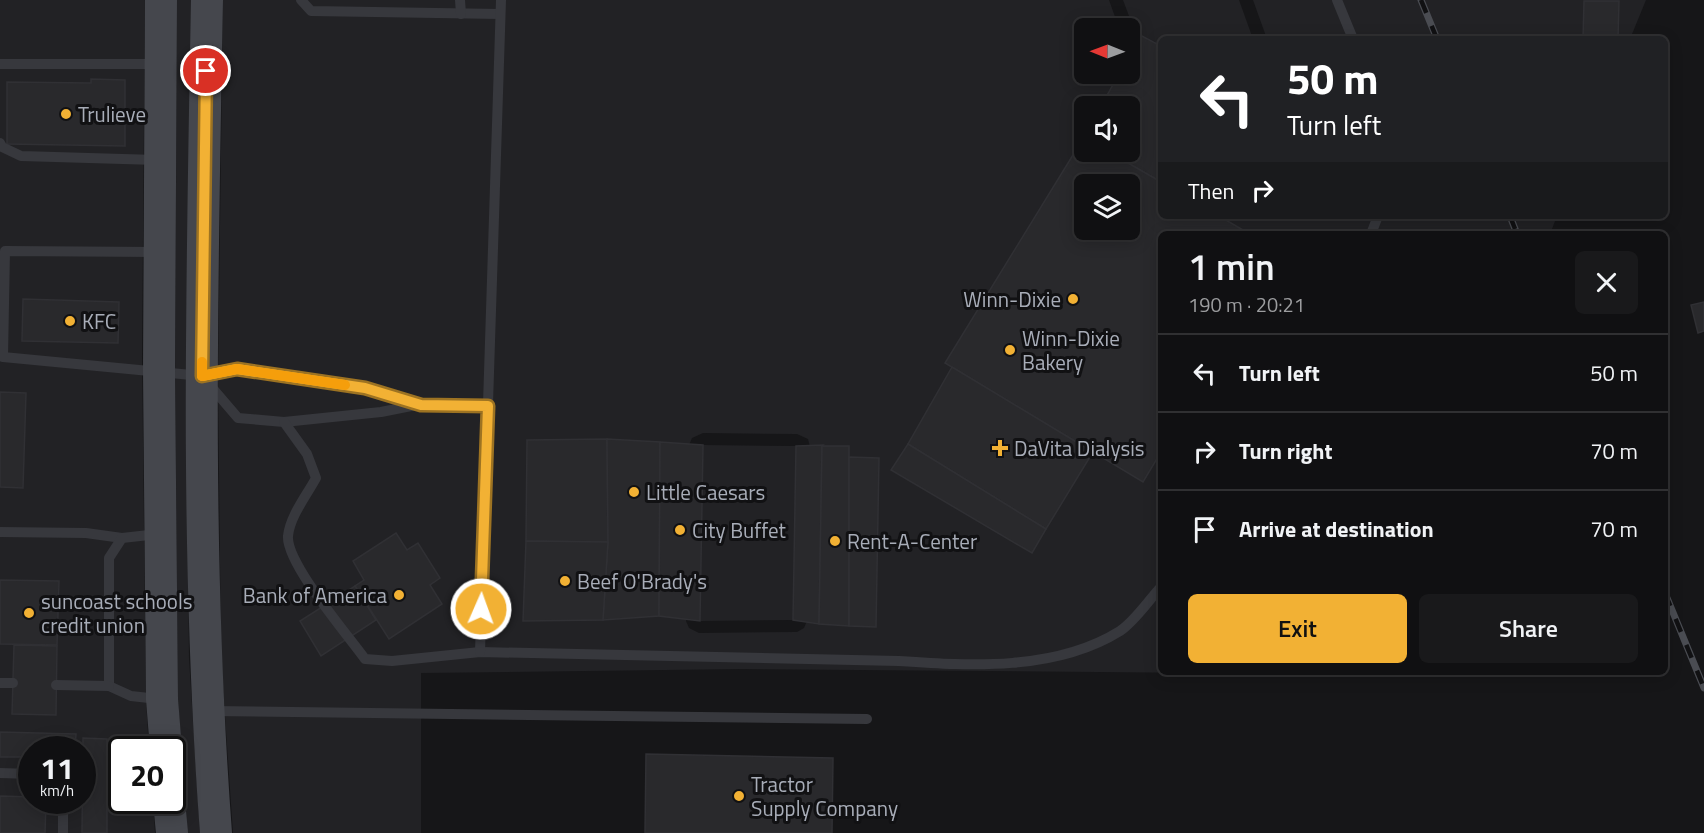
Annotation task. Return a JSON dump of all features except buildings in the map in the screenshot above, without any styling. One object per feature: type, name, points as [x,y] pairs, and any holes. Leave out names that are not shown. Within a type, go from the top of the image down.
[{"type":"main road","points":[[161,0],[159,370],[162,699],[165,736]]},
{"type":"main road","points":[[207,0],[202,376],[208,711],[216,833]]},
{"type":"main road","points":[[170,814],[172,833]]},
{"type":"lane","points":[[301,0],[311,11],[500,14]]},
{"type":"lane","points":[[460,0],[461,14]]},
{"type":"lane","points":[[480,652],[501,0]]},
{"type":"lane","points":[[1337,0],[1352,36]]},
{"type":"lane","points":[[0,64],[160,64]]},
{"type":"lane","points":[[0,143],[2,147],[21,156],[160,160]]},
{"type":"lane","points":[[159,252],[5,251],[3,357],[159,370],[202,376],[237,369],[365,388],[421,405]]},
{"type":"lane","points":[[202,376],[238,418],[284,422],[381,412],[421,405],[488,406]]},
{"type":"lane","points":[[284,422],[307,454],[316,478],[290,527],[288,538],[296,564],[365,659],[392,661],[480,652],[899,661],[965,666],[1054,657],[1091,646],[1122,629],[1158,590]]},
{"type":"lane","points":[[0,532],[86,533],[122,538],[161,534]]},
{"type":"lane","points":[[109,686],[109,558],[122,538]]},
{"type":"lane","points":[[0,683],[13,683]]},
{"type":"lane","points":[[56,685],[109,686],[131,696],[162,699]]},
{"type":"lane","points":[[208,711],[867,719]]},
{"type":"lane","points":[[0,773],[18,774]]},
{"type":"lane","points":[[63,814],[63,833]]},
{"type":"shaded area","points":[[0,0],[145,0],[142,357],[148,736],[108,736],[108,814],[154,814],[155,833],[0,833]]},
{"type":"shaded area","points":[[177,0],[192,0],[186,362],[189,658],[200,833],[187,833],[186,736],[180,736],[178,699],[175,370]]},
{"type":"shaded area","points":[[223,0],[1109,0],[1115,18],[1074,18],[1074,84],[1140,84],[1140,48],[1158,57],[1158,219],[1556,219],[1551,231],[1158,231],[1158,673],[742,669],[421,673],[421,833],[233,833],[221,657],[218,377]],"holes":[[[703,433],[797,434],[808,439],[810,447],[807,621],[804,628],[797,632],[699,633],[689,628],[686,621],[689,445],[692,438]]]},
{"type":"shaded area","points":[[1123,0],[1239,0],[1252,36],[1158,36],[1158,44],[1140,34],[1140,18],[1130,18]]},
{"type":"shaded area","points":[[1253,0],[1646,0],[1631,36],[1266,36]]},
{"type":"shaded area","points":[[703,445],[796,446],[793,620],[700,621]]},
{"type":"railway","points":[[1421,0],[1436,36]]},
{"type":"railway","points":[[1511,219],[1516,231]]},
{"type":"railway","points":[[1668,600],[1704,688]]},
{"type":"slow traffic","points":[[202,362],[202,376],[237,369],[345,385]]},
{"type":"place","name":"Trulieve","points":[[66,114]]},
{"type":"place","name":"Winn-Dixie","points":[[1073,299]]},
{"type":"place","name":"KFC","points":[[70,321]]},
{"type":"place","name":"Winn-Dixie Bakery","points":[[1010,350]]},
{"type":"place","name":"DaVita Dialysis","points":[[1000,448]]},
{"type":"place","name":"Little Caesars","points":[[634,492]]},
{"type":"place","name":"City Buffet","points":[[680,530]]},
{"type":"place","name":"Rent-A-Center","points":[[835,541]]},
{"type":"place","name":"Beef O'Brady's","points":[[565,581]]},
{"type":"place","name":"Bank of America","points":[[399,595]]},
{"type":"place","name":"suncoast schools credit union","points":[[29,613]]},
{"type":"place","name":"Tractor Supply Company","points":[[739,796]]},
{"type":"route","points":[[206,71],[202,376],[237,369],[365,388],[421,405],[488,406],[481,609]]}]
